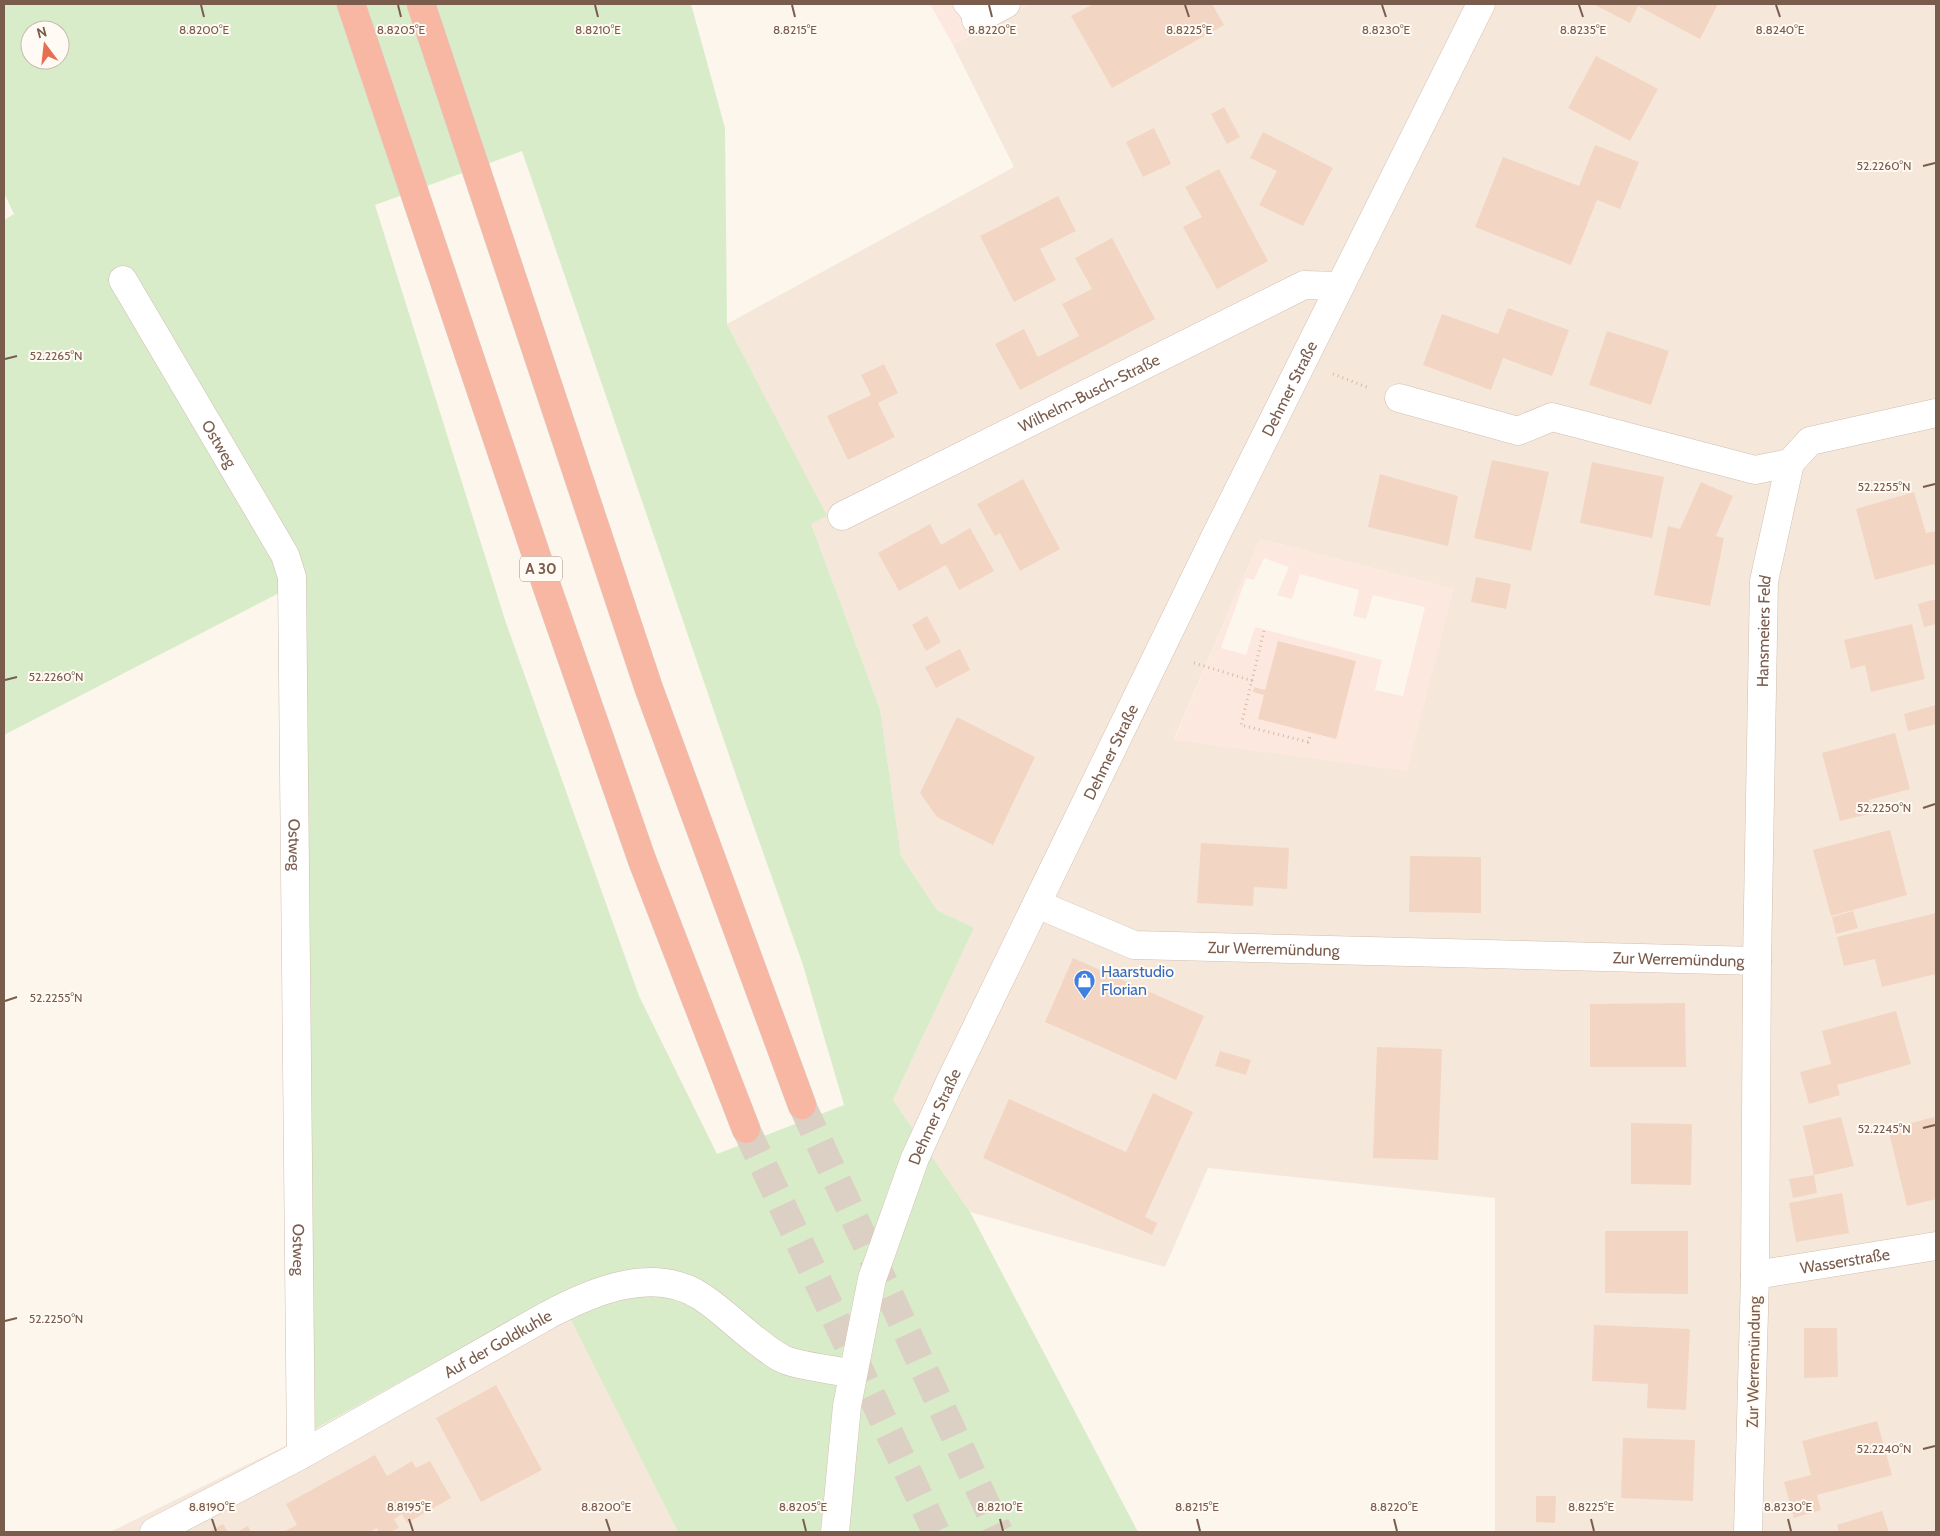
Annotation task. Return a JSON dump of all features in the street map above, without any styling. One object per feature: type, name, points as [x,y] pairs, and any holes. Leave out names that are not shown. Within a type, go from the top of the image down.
[{"type":"highway","name":"A 30","points":[[351,4],[544,578],[639,851],[746,1129]]},
{"type":"highway","points":[[421,4],[649,689],[802,1105]]},
{"type":"street","points":[[970,12],[1006,4]]},
{"type":"street","name":"Dehmer Straße","points":[[835,1532],[852,1374],[872,1279],[915,1158],[1037,904],[1340,286],[1481,4]]},
{"type":"street","name":"Ostweg","points":[[123,280],[285,555],[292,577],[301,1455]]},
{"type":"street","name":"Wilhelm-Busch-Straße","points":[[842,516],[1304,284],[1340,286]]},
{"type":"street","points":[[1399,398],[1518,430],[1552,417],[1755,470],[1790,463]]},
{"type":"street","name":"Hansmeiers Feld","points":[[1757,960],[1764,581],[1790,463],[1810,441],[1936,413]]},
{"type":"street","name":"Zur Werremündung","points":[[1037,904],[1134,945],[1757,960],[1755,1275],[1748,1532]]},
{"type":"street","name":"Wasserstraße","points":[[1755,1275],[1936,1246]]},
{"type":"street","name":"Auf der Goldkuhle","points":[[154,1532],[301,1455],[575,1300],[620,1285],[668,1282],[701,1296],[782,1359],[852,1374]]},
{"type":"path","points":[[1332,373],[1399,398]]},
{"type":"path","points":[[1264,631],[1241,725],[1308,742],[1311,734]]},
{"type":"path","points":[[1194,664],[1253,681]]},
{"type":"shaded area","points":[[930,4],[1030,4],[953,45]]},
{"type":"shaded area","points":[[1030,4],[1936,4],[1936,1532],[1495,1532],[1495,1198],[1208,1168],[1165,1267],[970,1212],[893,1100],[974,928],[937,910],[901,856],[880,709],[811,524],[826,516],[727,324],[1014,167],[953,45]],"holes":[[[1260,539],[1453,589],[1407,770],[1174,739]]]},
{"type":"shaded area","points":[[1260,539],[1453,589],[1407,771],[1174,740]],"holes":[[[1264,558],[1289,567],[1277,595],[1292,599],[1300,574],[1359,590],[1353,616],[1366,619],[1373,595],[1425,607],[1403,696],[1375,690],[1382,660],[1255,627],[1246,655],[1221,648],[1246,578],[1254,580]]]},
{"type":"shaded area","points":[[559,1294],[678,1532],[110,1532],[289,1444]]},
{"type":"green space","points":[[4,4],[691,4],[725,128],[727,324],[827,516],[811,524],[880,709],[901,856],[937,910],[974,928],[893,1100],[970,1212],[1138,1532],[678,1532],[558,1294],[288,1444],[285,590],[4,735],[4,220],[14,214],[4,193]],"holes":[[[522,151],[741,790],[803,965],[844,1105],[717,1154],[639,996],[506,623],[375,205]]]},
{"type":"building","points":[[1093,4],[1212,4],[1224,25],[1112,88],[1071,16]]},
{"type":"building","points":[[1593,4],[1718,4],[1700,39],[1638,6],[1630,23]]},
{"type":"building","points":[[1596,56],[1658,89],[1630,141],[1568,108]]},
{"type":"building","points":[[1224,107],[1240,137],[1227,144],[1211,114]]},
{"type":"building","points":[[1154,128],[1171,164],[1143,177],[1126,142]]},
{"type":"building","points":[[1263,132],[1333,168],[1303,226],[1259,205],[1277,171],[1250,158]]},
{"type":"building","points":[[1595,145],[1639,162],[1620,209],[1597,200],[1571,265],[1475,227],[1503,157],[1579,186]]},
{"type":"building","points":[[1219,169],[1268,261],[1217,289],[1183,227],[1202,217],[1185,187]]},
{"type":"building","points":[[1058,196],[1076,231],[1040,249],[1056,280],[1014,302],[980,236]]},
{"type":"building","points":[[1112,238],[1155,319],[1020,390],[995,344],[1024,329],[1038,357],[1079,336],[1062,304],[1092,289],[1075,258]]},
{"type":"building","points":[[1508,308],[1569,330],[1552,376],[1503,358],[1491,390],[1423,365],[1442,314],[1498,334]]},
{"type":"building","points":[[1607,331],[1669,351],[1651,405],[1589,385]]},
{"type":"building","points":[[884,364],[898,393],[878,403],[895,437],[848,460],[827,416],[871,395],[861,375]]},
{"type":"building","points":[[1492,460],[1549,472],[1531,551],[1474,538]]},
{"type":"building","points":[[1592,462],[1664,477],[1652,538],[1580,523]]},
{"type":"building","points":[[1380,474],[1458,496],[1448,546],[1368,527]]},
{"type":"building","points":[[1023,479],[1060,549],[1020,571],[1000,533],[995,536],[977,504]]},
{"type":"building","points":[[1701,482],[1733,496],[1716,536],[1724,538],[1710,606],[1654,595],[1668,526],[1680,529]]},
{"type":"building","points":[[1914,492],[1926,533],[1936,531],[1936,570],[1934,564],[1875,580],[1856,509]]},
{"type":"building","points":[[930,524],[941,545],[970,528],[994,571],[959,590],[946,565],[899,591],[878,553]]},
{"type":"building","points":[[1476,577],[1511,584],[1506,609],[1471,602]]},
{"type":"building","points":[[1936,599],[1936,624],[1924,627],[1918,604]]},
{"type":"building","points":[[927,616],[941,642],[926,651],[912,625]]},
{"type":"building","points":[[1912,624],[1925,679],[1871,692],[1865,665],[1851,669],[1844,640]]},
{"type":"building","points":[[1278,641],[1356,661],[1336,739],[1258,719],[1264,695],[1253,692],[1254,687],[1265,690]]},
{"type":"building","points":[[960,649],[970,670],[936,688],[925,667]]},
{"type":"building","points":[[1936,705],[1936,724],[1908,731],[1904,714]]},
{"type":"building","points":[[957,717],[1035,757],[993,845],[937,817],[920,793]]},
{"type":"building","points":[[1895,733],[1910,789],[1869,800],[1873,813],[1840,821],[1822,753]]},
{"type":"building","points":[[1890,830],[1907,895],[1831,916],[1813,850]]},
{"type":"building","points":[[1201,843],[1289,848],[1287,889],[1254,887],[1253,906],[1197,903]]},
{"type":"building","points":[[1410,856],[1481,857],[1481,913],[1409,912]]},
{"type":"building","points":[[1853,911],[1858,928],[1836,934],[1832,917]]},
{"type":"building","points":[[1936,913],[1936,974],[1882,987],[1875,959],[1844,966],[1837,937]]},
{"type":"building","points":[[1073,958],[1204,1016],[1176,1080],[1045,1022]]},
{"type":"building","points":[[1685,1003],[1686,1067],[1590,1067],[1590,1004]]},
{"type":"building","points":[[1896,1011],[1911,1064],[1837,1085],[1840,1095],[1809,1104],[1800,1072],[1831,1064],[1822,1031]]},
{"type":"building","points":[[1377,1047],[1442,1049],[1438,1160],[1373,1158]]},
{"type":"building","points":[[1220,1051],[1251,1060],[1246,1075],[1215,1066]]},
{"type":"building","points":[[1153,1093],[1193,1112],[1145,1217],[1157,1223],[1152,1235],[983,1158],[1009,1099],[1126,1152]]},
{"type":"building","points":[[1841,1117],[1854,1166],[1814,1175],[1803,1126]]},
{"type":"building","points":[[1934,1117],[1936,1127],[1936,1199],[1907,1206],[1888,1129]]},
{"type":"building","points":[[1631,1123],[1692,1124],[1691,1185],[1631,1184]]},
{"type":"building","points":[[1814,1175],[1817,1193],[1793,1198],[1789,1179]]},
{"type":"building","points":[[1842,1193],[1849,1233],[1796,1242],[1789,1203]]},
{"type":"building","points":[[1605,1231],[1688,1231],[1688,1294],[1605,1293]]},
{"type":"building","points":[[1594,1325],[1690,1329],[1686,1410],[1647,1408],[1648,1384],[1592,1381]]},
{"type":"building","points":[[1804,1328],[1837,1328],[1838,1377],[1804,1378]]},
{"type":"building","points":[[496,1385],[542,1470],[481,1502],[436,1418]]},
{"type":"building","points":[[1877,1421],[1892,1475],[1817,1495],[1821,1510],[1794,1518],[1784,1482],[1811,1475],[1802,1441]]},
{"type":"building","points":[[1623,1438],[1695,1440],[1693,1501],[1621,1498]]},
{"type":"building","points":[[375,1455],[387,1476],[412,1461],[416,1468],[430,1461],[451,1498],[407,1523],[402,1514],[394,1519],[399,1528],[390,1532],[379,1532],[377,1528],[369,1532],[283,1532],[297,1525],[286,1504]]},
{"type":"building","points":[[1536,1496],[1556,1496],[1555,1523],[1536,1522]]},
{"type":"building","points":[[1882,1511],[1889,1532],[1839,1532],[1837,1525]]},
{"type":"building","points":[[223,1524],[228,1532],[208,1532]]},
{"type":"building","points":[[248,1526],[251,1532],[237,1532]]},
{"type":"tunnel","points":[[802,1105],[999,1532]]},
{"type":"tunnel","points":[[746,1129],[936,1532]]},
{"type":"place","name":"Haarstudio Florian","points":[[1085,999]]}]
